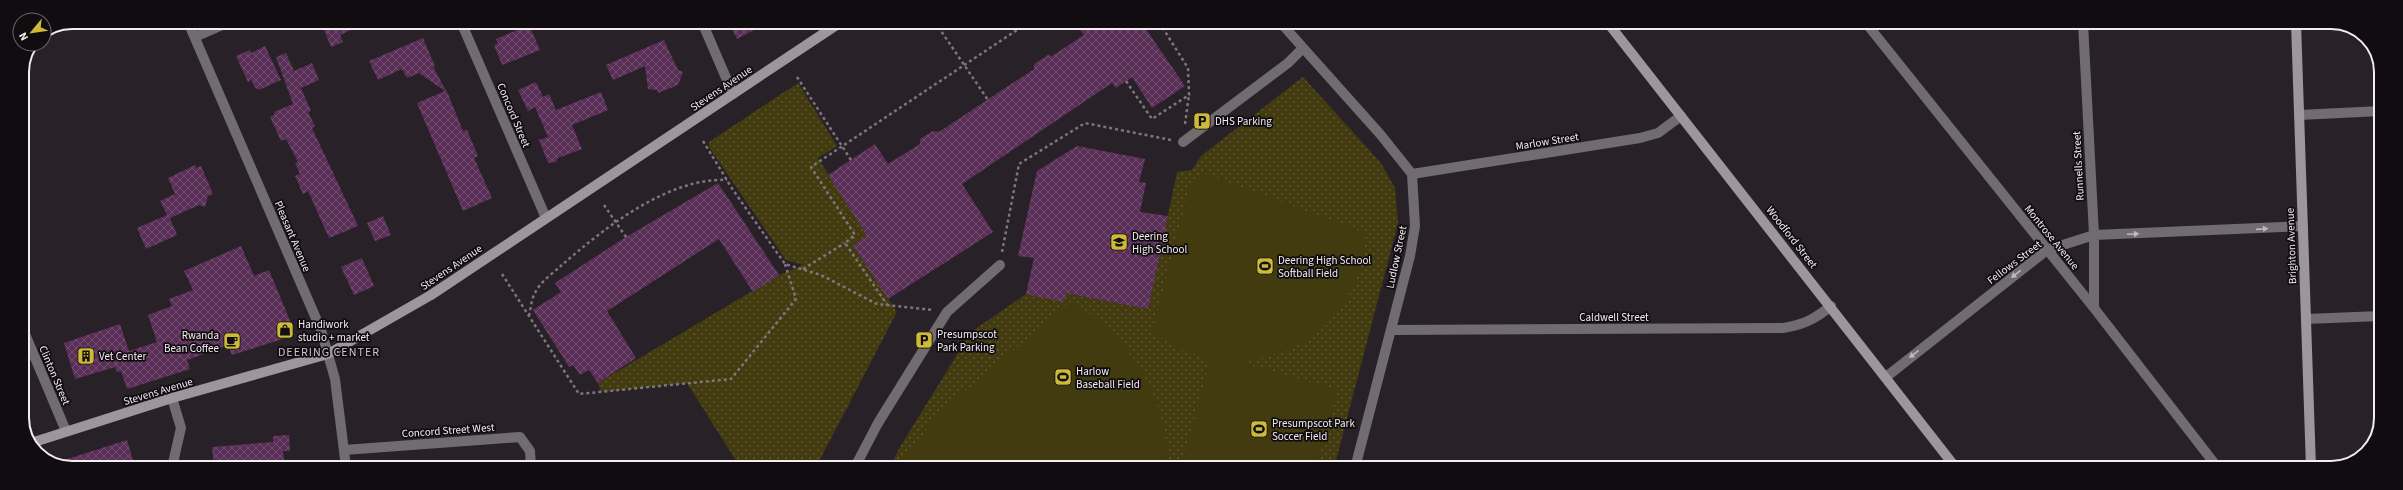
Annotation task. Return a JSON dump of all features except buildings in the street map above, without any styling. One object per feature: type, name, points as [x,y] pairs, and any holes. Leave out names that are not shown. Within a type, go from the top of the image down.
[{"type":"main road","name":"Stevens Avenue","points":[[37,441],[172,398],[328,354],[431,295],[831,29]]},
{"type":"main road","name":"Woodford Street","points":[[1613,29],[1831,306],[1951,461]]},
{"type":"main road","name":"Brighton Avenue","points":[[2296,29],[2311,461]]},
{"type":"street","name":"Pleasant Avenue","points":[[191,29],[321,330],[335,378],[345,461]]},
{"type":"street","points":[[195,37],[213,29]]},
{"type":"street","name":"Concord Street","points":[[464,29],[546,218]]},
{"type":"street","points":[[705,29],[733,94]]},
{"type":"street","points":[[1286,29],[1302,49],[1380,134],[1412,174]]},
{"type":"street","name":"Montrose Avenue","points":[[1871,29],[2094,308],[2213,461]]},
{"type":"street","name":"Runnells Street","points":[[2084,29],[2094,235],[2094,308]]},
{"type":"street","points":[[1183,142],[1288,63],[1302,49]]},
{"type":"street","points":[[2299,115],[2374,111]]},
{"type":"street","name":"Marlow Street","points":[[1412,174],[1640,138],[1658,132],[1681,116]]},
{"type":"street","name":"Ludlow Street","points":[[1356,461],[1391,330],[1415,226],[1412,174]]},
{"type":"street","name":"Fellows Street","points":[[1886,377],[2047,250],[2094,235],[2303,226]]},
{"type":"street","points":[[858,461],[878,423],[947,312],[1000,264]]},
{"type":"street","name":"Caldwell Street","points":[[1391,330],[1783,328],[1800,326],[1816,318],[1831,306]]},
{"type":"street","points":[[2306,319],[2374,316]]},
{"type":"street","name":"Clinton Street","points":[[29,344],[66,432]]},
{"type":"street","points":[[172,398],[181,428],[173,461]]},
{"type":"street","name":"Concord Street West","points":[[344,450],[520,437],[530,451],[531,461]]},
{"type":"path","points":[[940,29],[988,100]]},
{"type":"path","points":[[802,269],[845,243],[855,235],[811,167],[1019,29]]},
{"type":"path","points":[[1000,264],[1019,164],[1085,123],[1183,142],[1189,96],[1188,68],[1163,29]]},
{"type":"path","points":[[797,77],[851,160]]},
{"type":"path","points":[[1126,81],[1152,119],[1189,96]]},
{"type":"path","points":[[502,274],[579,394],[731,379],[796,299],[786,264],[727,180],[703,141]]},
{"type":"path","points":[[529,317],[532,298],[539,287],[580,249],[616,222],[640,206],[681,188],[708,180],[727,180]]},
{"type":"path","points":[[604,205],[626,237]]},
{"type":"path","points":[[845,243],[888,306]]},
{"type":"path","points":[[786,264],[821,275],[878,304],[947,312]]},
{"type":"shaded area","points":[[1303,77],[1381,163],[1395,188],[1398,223],[1336,461],[893,461],[900,447],[971,332],[1026,294],[1066,293],[1148,309],[1177,172],[1192,170],[1201,156]]},
{"type":"shaded area","points":[[798,83],[837,146],[818,158],[867,236],[853,245],[897,312],[819,461],[736,461],[687,383],[601,392],[598,383],[779,275],[803,265],[786,260],[709,147],[709,142]]},
{"type":"shaded area","name":"Deering High School Softball Field","points":[[1204,173],[1366,233],[1362,260],[1354,284],[1343,305],[1329,323],[1311,337],[1290,348],[1267,357],[1240,362],[1338,390],[1318,461],[1183,461],[1210,360],[1177,348],[1152,332],[1192,180]]},
{"type":"shaded area","name":"Harlow Baseball Field","points":[[1072,301],[1093,316],[1111,333],[1128,352],[1142,372],[1153,394],[1161,417],[1166,442],[1167,461],[903,461],[939,413]]},
{"type":"place","name":"DHS Parking","points":[[1202,121]]},
{"type":"place","name":"Deering High School","points":[[1119,242]]},
{"type":"place","name":"Deering High School Softball Field","points":[[1265,266]]},
{"type":"place","name":"Handiwork studio + market","points":[[285,330]]},
{"type":"place","name":"Presumpscot Park Parking","points":[[924,340]]},
{"type":"place","name":"Rwanda Bean Coffee","points":[[232,341]]},
{"type":"place","name":"Vet Center","points":[[86,356]]},
{"type":"place","name":"Harlow Baseball Field","points":[[1063,377]]},
{"type":"place","name":"Presumpscot Park Soccer Field","points":[[1259,429]]},
{"type":"district","name":"DEERING CENTER","points":[[329,352]]}]
